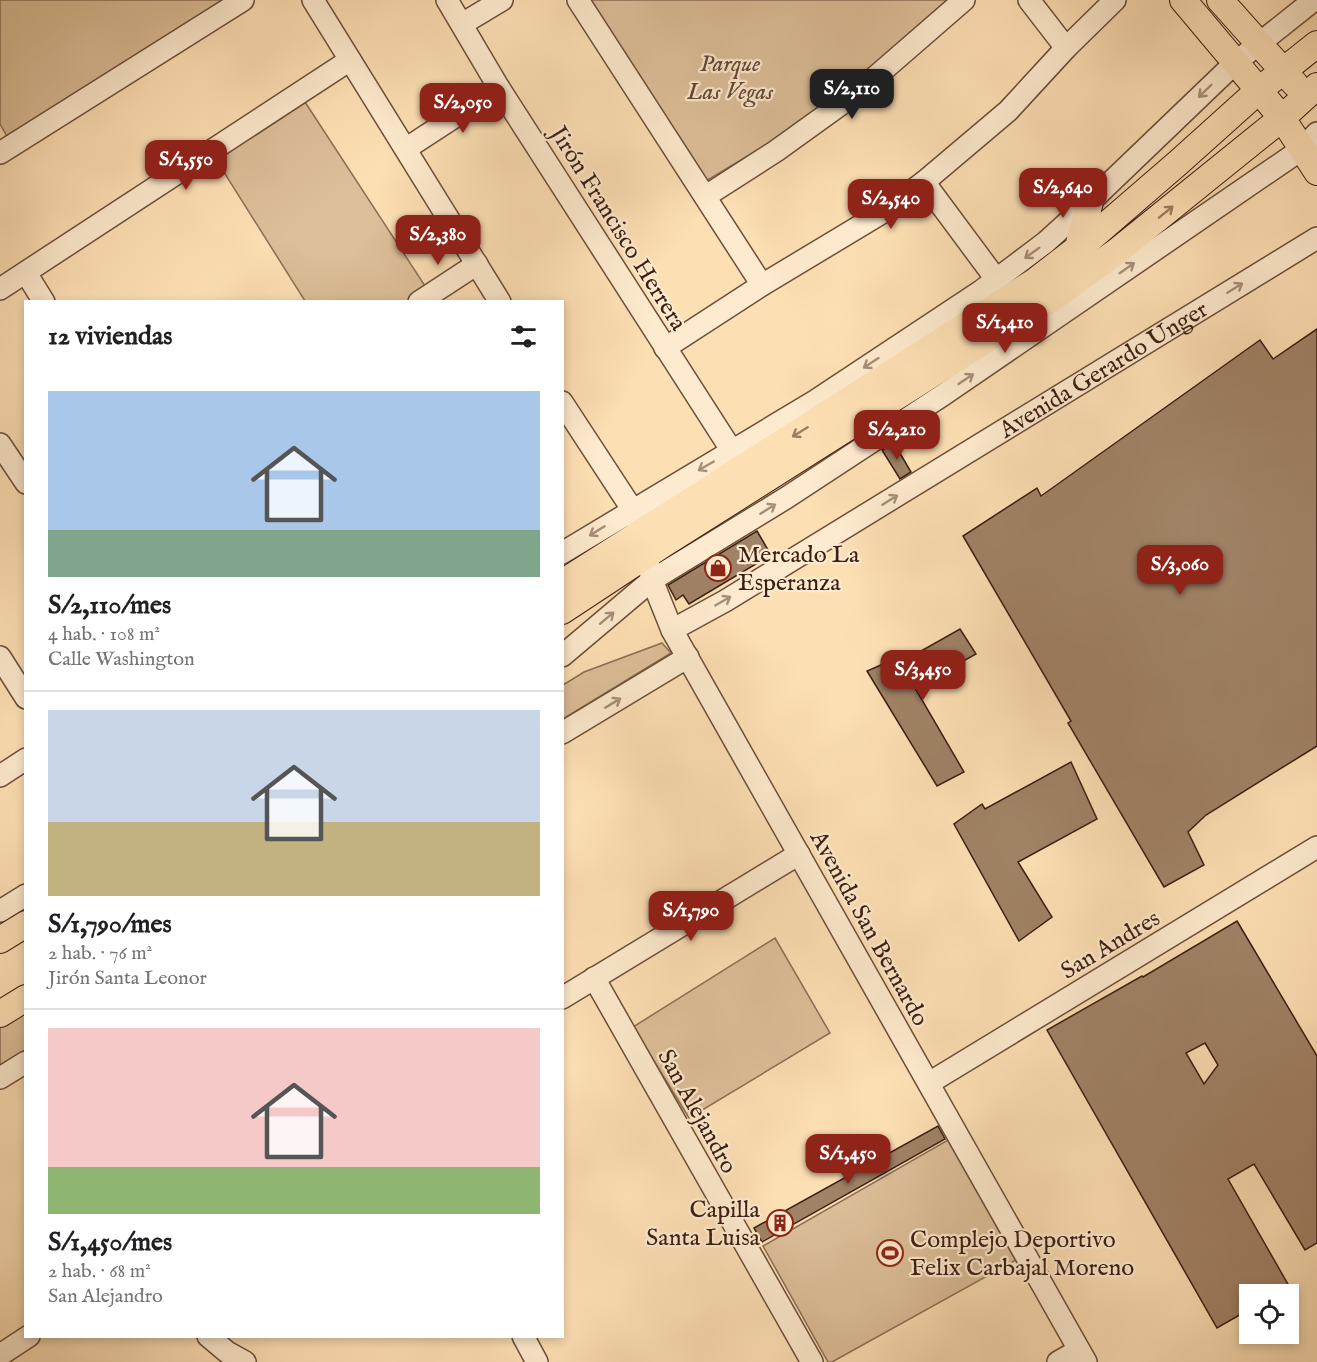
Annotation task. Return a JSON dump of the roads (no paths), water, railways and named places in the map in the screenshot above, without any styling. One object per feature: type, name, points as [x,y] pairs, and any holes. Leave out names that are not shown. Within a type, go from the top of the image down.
[{"type":"main road","points":[[1183,0],[1281,118],[1310,141],[1317,172]]},
{"type":"main road","points":[[564,582],[643,545],[1057,295],[1116,252],[1281,118],[1313,97],[1284,71],[1220,0]]},
{"type":"main road","points":[[564,609],[643,545],[1024,288],[1078,247],[1179,162],[1258,91],[1317,44]]},
{"type":"main road","points":[[1078,247],[1090,202]]},
{"type":"main road","points":[[0,940],[24,925]]},
{"type":"main road","points":[[0,1014],[24,999]]},
{"type":"street","points":[[0,153],[243,0]]},
{"type":"street","points":[[313,0],[499,300]]},
{"type":"street","name":"Jirón Francisco Herrera","points":[[447,0],[499,88],[732,451]]},
{"type":"street","points":[[462,24],[502,0]]},
{"type":"street","points":[[578,0],[762,285]]},
{"type":"street","points":[[706,196],[776,151],[858,93],[964,0]]},
{"type":"street","points":[[1029,0],[1066,48]]},
{"type":"street","points":[[665,348],[762,285],[875,217],[924,182],[1008,111],[1066,48],[1115,0]]},
{"type":"street","points":[[564,653],[643,545],[732,451],[815,401],[996,279],[1046,242],[1236,62],[1314,0]]},
{"type":"street","points":[[0,289],[350,60]]},
{"type":"street","points":[[406,148],[499,88]]},
{"type":"street","points":[[564,552],[643,545],[786,498],[943,395],[1310,141]]},
{"type":"street","points":[[924,182],[996,279]]},
{"type":"street","name":"Avenida Gerardo Unger","points":[[672,630],[725,601],[1317,238]]},
{"type":"street","points":[[422,300],[477,264]]},
{"type":"street","points":[[26,273],[43,300]]},
{"type":"street","name":"Avenida San Bernardo","points":[[564,406],[643,545],[672,630],[1083,1356]]},
{"type":"street","points":[[0,444],[24,480]]},
{"type":"street","points":[[0,657],[24,695]]},
{"type":"street","points":[[564,732],[688,657]]},
{"type":"street","points":[[0,776],[24,760]]},
{"type":"street","name":"San Andres","points":[[929,1083],[1317,847]]},
{"type":"street","points":[[564,997],[799,854]]},
{"type":"street","points":[[0,912],[24,896]]},
{"type":"street","name":"San Alejandro","points":[[594,978],[812,1362]]},
{"type":"street","points":[[0,1078],[24,1063]]},
{"type":"street","points":[[0,1355],[26,1338]]},
{"type":"street","points":[[210,1338],[227,1352],[245,1362]]},
{"type":"street","points":[[524,1338],[537,1362]]},
{"type":"street","points":[[1058,1362],[1083,1356]]},
{"type":"place","name":"Mercado La Esperanza","points":[[718,568]]},
{"type":"place","name":"Capilla Santa Luisa","points":[[780,1223]]},
{"type":"place","name":"Complejo Deportivo Felix Carbajal Moreno","points":[[890,1253]]},
{"type":"park label","name":"Parque Las Vegas","points":[[730,77]]}]
